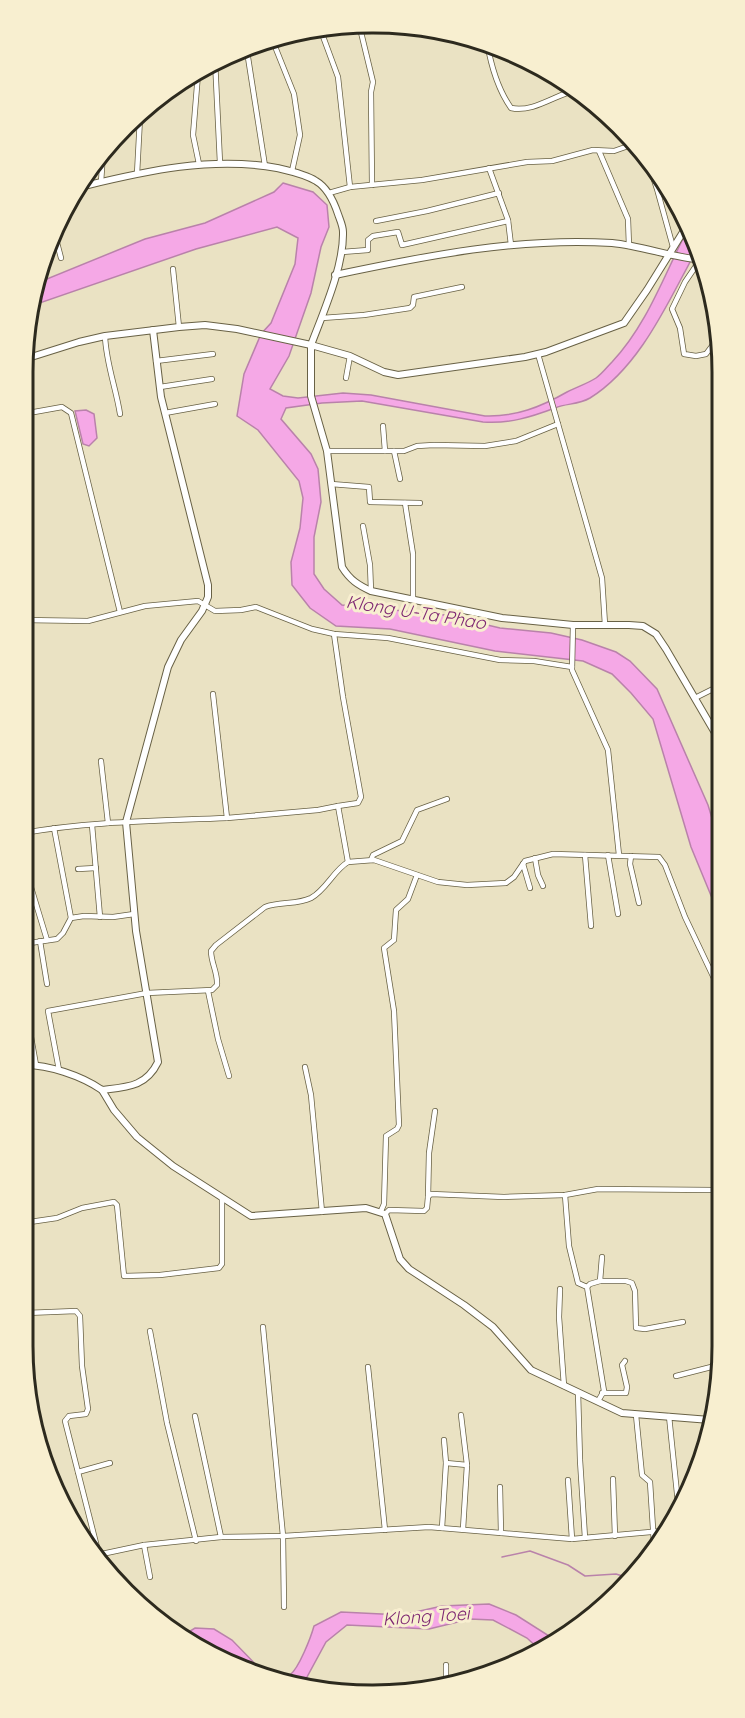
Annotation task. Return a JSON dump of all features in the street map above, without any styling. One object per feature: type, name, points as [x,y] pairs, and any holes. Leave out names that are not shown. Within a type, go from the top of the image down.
[{"type":"street","points":[[360,34],[373,82],[371,92],[372,185]]},
{"type":"street","points":[[323,37],[338,77],[350,187]]},
{"type":"street","points":[[275,48],[294,94],[300,135],[292,171]]},
{"type":"street","points":[[489,54],[491,67],[505,100],[511,108],[518,110],[535,106],[566,94]]},
{"type":"street","points":[[249,57],[265,166]]},
{"type":"street","points":[[216,71],[220,163]]},
{"type":"street","points":[[197,82],[193,135],[199,164]]},
{"type":"street","points":[[136,174],[139,125]]},
{"type":"street","points":[[329,193],[350,187],[422,180],[526,162],[552,161],[593,150],[614,151],[626,147]]},
{"type":"street","points":[[599,151],[628,219],[629,246]]},
{"type":"street","points":[[90,184],[136,174],[220,163],[265,166],[292,171],[316,181],[329,193],[343,229],[342,252],[322,318],[310,345],[312,405],[327,451],[342,567],[349,578],[357,585],[371,591],[502,618],[573,629],[605,625],[643,626],[656,634],[712,727]]},
{"type":"street","points":[[101,182],[102,167]]},
{"type":"street","points":[[489,168],[508,221],[511,245]]},
{"type":"street","points":[[656,185],[673,248]]},
{"type":"street","points":[[376,220],[427,211],[499,193]]},
{"type":"street","points":[[342,252],[368,250],[368,240],[373,236],[398,232],[402,245],[508,221]]},
{"type":"street","points":[[34,356],[105,336],[205,326],[261,334],[310,345],[351,356],[384,372],[398,375],[538,354],[624,323],[682,234]]},
{"type":"street","points":[[335,275],[481,248],[557,242],[613,243],[692,259]]},
{"type":"street","points":[[58,246],[61,258]]},
{"type":"street","points":[[695,268],[685,282],[672,309],[680,328],[684,354],[696,356],[706,354],[711,348]]},
{"type":"street","points":[[173,269],[179,327]]},
{"type":"street","points":[[322,318],[410,308],[414,297],[462,287]]},
{"type":"street","points":[[102,1090],[143,1082],[158,1062],[134,914],[126,822],[168,667],[181,640],[208,597],[208,585],[165,413],[153,330]]},
{"type":"street","points":[[105,336],[108,362],[117,392],[120,414]]},
{"type":"street","points":[[156,361],[213,354]]},
{"type":"street","points":[[538,354],[602,578],[605,625]]},
{"type":"street","points":[[346,378],[351,356]]},
{"type":"street","points":[[160,387],[212,380]]},
{"type":"street","points":[[165,413],[215,405]]},
{"type":"street","points":[[33,412],[62,407],[71,413],[120,612]]},
{"type":"street","points":[[327,451],[394,451],[434,445],[485,446],[516,441],[558,424]]},
{"type":"street","points":[[383,426],[385,451]]},
{"type":"street","points":[[394,451],[400,479]]},
{"type":"street","points":[[331,484],[369,487],[370,502],[420,503]]},
{"type":"street","points":[[405,503],[408,535],[413,554],[414,599]]},
{"type":"street","points":[[363,526],[370,566],[371,591]]},
{"type":"street","points":[[33,620],[88,621],[146,606],[198,601],[215,611],[256,607],[312,629],[334,634],[388,638],[500,660],[534,661],[572,666]]},
{"type":"street","points":[[573,629],[572,666],[608,750],[619,855]]},
{"type":"street","points":[[33,831],[108,823],[227,818],[318,810],[358,803],[361,797],[334,634]]},
{"type":"street","points":[[695,698],[712,690]]},
{"type":"street","points":[[213,694],[227,818]]},
{"type":"street","points":[[101,760],[108,823]]},
{"type":"street","points":[[371,860],[373,855],[402,841],[417,810],[447,799]]},
{"type":"street","points":[[338,806],[348,862]]},
{"type":"street","points":[[92,825],[100,918]]},
{"type":"street","points":[[33,942],[57,939],[71,918],[54,828]]},
{"type":"street","points":[[59,1070],[48,1011],[147,993],[208,991],[217,985],[217,975],[211,958],[211,951],[216,945],[265,907],[314,897],[348,862],[371,860],[438,882],[467,885],[506,883],[514,877],[525,861],[553,854],[659,857],[665,865],[685,917],[712,972]]},
{"type":"street","points":[[585,855],[591,926]]},
{"type":"street","points":[[608,855],[618,914]]},
{"type":"street","points":[[631,856],[630,864],[639,903]]},
{"type":"street","points":[[535,858],[543,886]]},
{"type":"street","points":[[522,864],[530,888]]},
{"type":"street","points":[[78,869],[96,868]]},
{"type":"street","points":[[417,875],[408,899],[396,910],[394,940],[384,948],[394,1011],[399,1125],[397,1130],[386,1136],[383,1213],[395,1250],[409,1269],[493,1327],[531,1370],[622,1413],[703,1419]]},
{"type":"street","points":[[33,896],[47,940]]},
{"type":"street","points":[[71,918],[84,916],[100,918],[134,914]]},
{"type":"street","points":[[40,941],[47,984]]},
{"type":"street","points":[[208,991],[229,1076]]},
{"type":"street","points":[[33,1048],[36,1065],[59,1070],[95,1085],[102,1090],[114,1110],[137,1137],[173,1166],[251,1216],[366,1208],[383,1213],[389,1210],[423,1211],[427,1208],[429,1153],[435,1111]]},
{"type":"street","points":[[304,1067],[311,1095],[322,1212]]},
{"type":"street","points":[[428,1197],[431,1194],[504,1197],[565,1195],[598,1189],[712,1190]]},
{"type":"street","points":[[565,1195],[568,1246],[578,1283],[587,1287]]},
{"type":"street","points":[[33,1221],[57,1218],[82,1208],[114,1202],[117,1205],[124,1276],[160,1275],[219,1268],[222,1264],[222,1198]]},
{"type":"street","points":[[600,1281],[602,1257]]},
{"type":"street","points":[[587,1287],[600,1281],[630,1281],[635,1291],[636,1328],[639,1330],[683,1322]]},
{"type":"street","points":[[587,1287],[604,1390],[598,1401]]},
{"type":"street","points":[[560,1289],[559,1317],[564,1386]]},
{"type":"street","points":[[33,1313],[76,1311],[80,1316],[82,1366],[88,1409],[86,1413],[69,1416],[65,1421],[94,1540]]},
{"type":"street","points":[[262,1327],[284,1536],[284,1607]]},
{"type":"street","points":[[150,1331],[167,1423],[196,1541]]},
{"type":"street","points":[[602,1393],[626,1393],[627,1387],[622,1365],[625,1362]]},
{"type":"street","points":[[368,1366],[385,1530]]},
{"type":"street","points":[[676,1376],[711,1367]]},
{"type":"street","points":[[578,1392],[585,1538]]},
{"type":"street","points":[[461,1415],[467,1464],[463,1530]]},
{"type":"street","points":[[636,1415],[642,1475],[650,1482],[654,1535]]},
{"type":"street","points":[[195,1416],[221,1538]]},
{"type":"street","points":[[669,1416],[677,1495]]},
{"type":"street","points":[[442,1528],[446,1463],[444,1440]]},
{"type":"street","points":[[78,1472],[110,1463]]},
{"type":"street","points":[[446,1463],[467,1464]]},
{"type":"street","points":[[613,1479],[615,1536]]},
{"type":"street","points":[[568,1480],[572,1539]]},
{"type":"street","points":[[500,1487],[501,1533]]},
{"type":"street","points":[[104,1554],[144,1545],[221,1538],[385,1530],[442,1528],[572,1539],[654,1532]]},
{"type":"street","points":[[144,1545],[150,1577]]},
{"type":"street","points":[[446,1665],[446,1676]]},
{"type":"water","points":[[283,183],[313,192],[327,205],[329,227],[321,247],[311,293],[289,356],[270,389],[283,396],[298,398],[343,393],[371,395],[485,416],[507,415],[528,410],[596,378],[625,347],[646,314],[684,238],[692,258],[654,328],[619,374],[586,400],[559,406],[529,417],[502,422],[483,422],[362,401],[286,408],[281,419],[311,454],[318,469],[321,502],[314,537],[314,574],[324,589],[342,605],[445,615],[500,628],[551,633],[582,640],[616,652],[630,661],[657,689],[712,818],[712,898],[691,847],[653,719],[612,674],[583,661],[495,651],[390,629],[336,626],[310,608],[292,585],[291,562],[300,528],[303,498],[299,481],[258,430],[237,416],[244,374],[261,334],[271,323],[295,264],[298,238],[277,227],[196,249],[41,303],[47,279],[145,239],[205,223],[274,192]]},
{"type":"water","points":[[86,410],[94,414],[97,438],[89,446],[83,444],[75,411]]},
{"type":"water","name":"Klong Toei","points":[[489,1604],[516,1615],[549,1636],[534,1644],[527,1638],[493,1620],[470,1619],[429,1629],[347,1625],[326,1642],[306,1678],[291,1674],[301,1659],[314,1626],[341,1612],[402,1615],[442,1606]]},
{"type":"water","points":[[195,1628],[214,1629],[232,1640],[255,1664],[222,1650],[189,1631]]},
{"type":"waterway","points":[[502,1557],[530,1551],[568,1565],[585,1576],[616,1574],[622,1576]]},
{"type":"water label","name":"Klong U-Ta Phao","points":[[416,612]]}]
